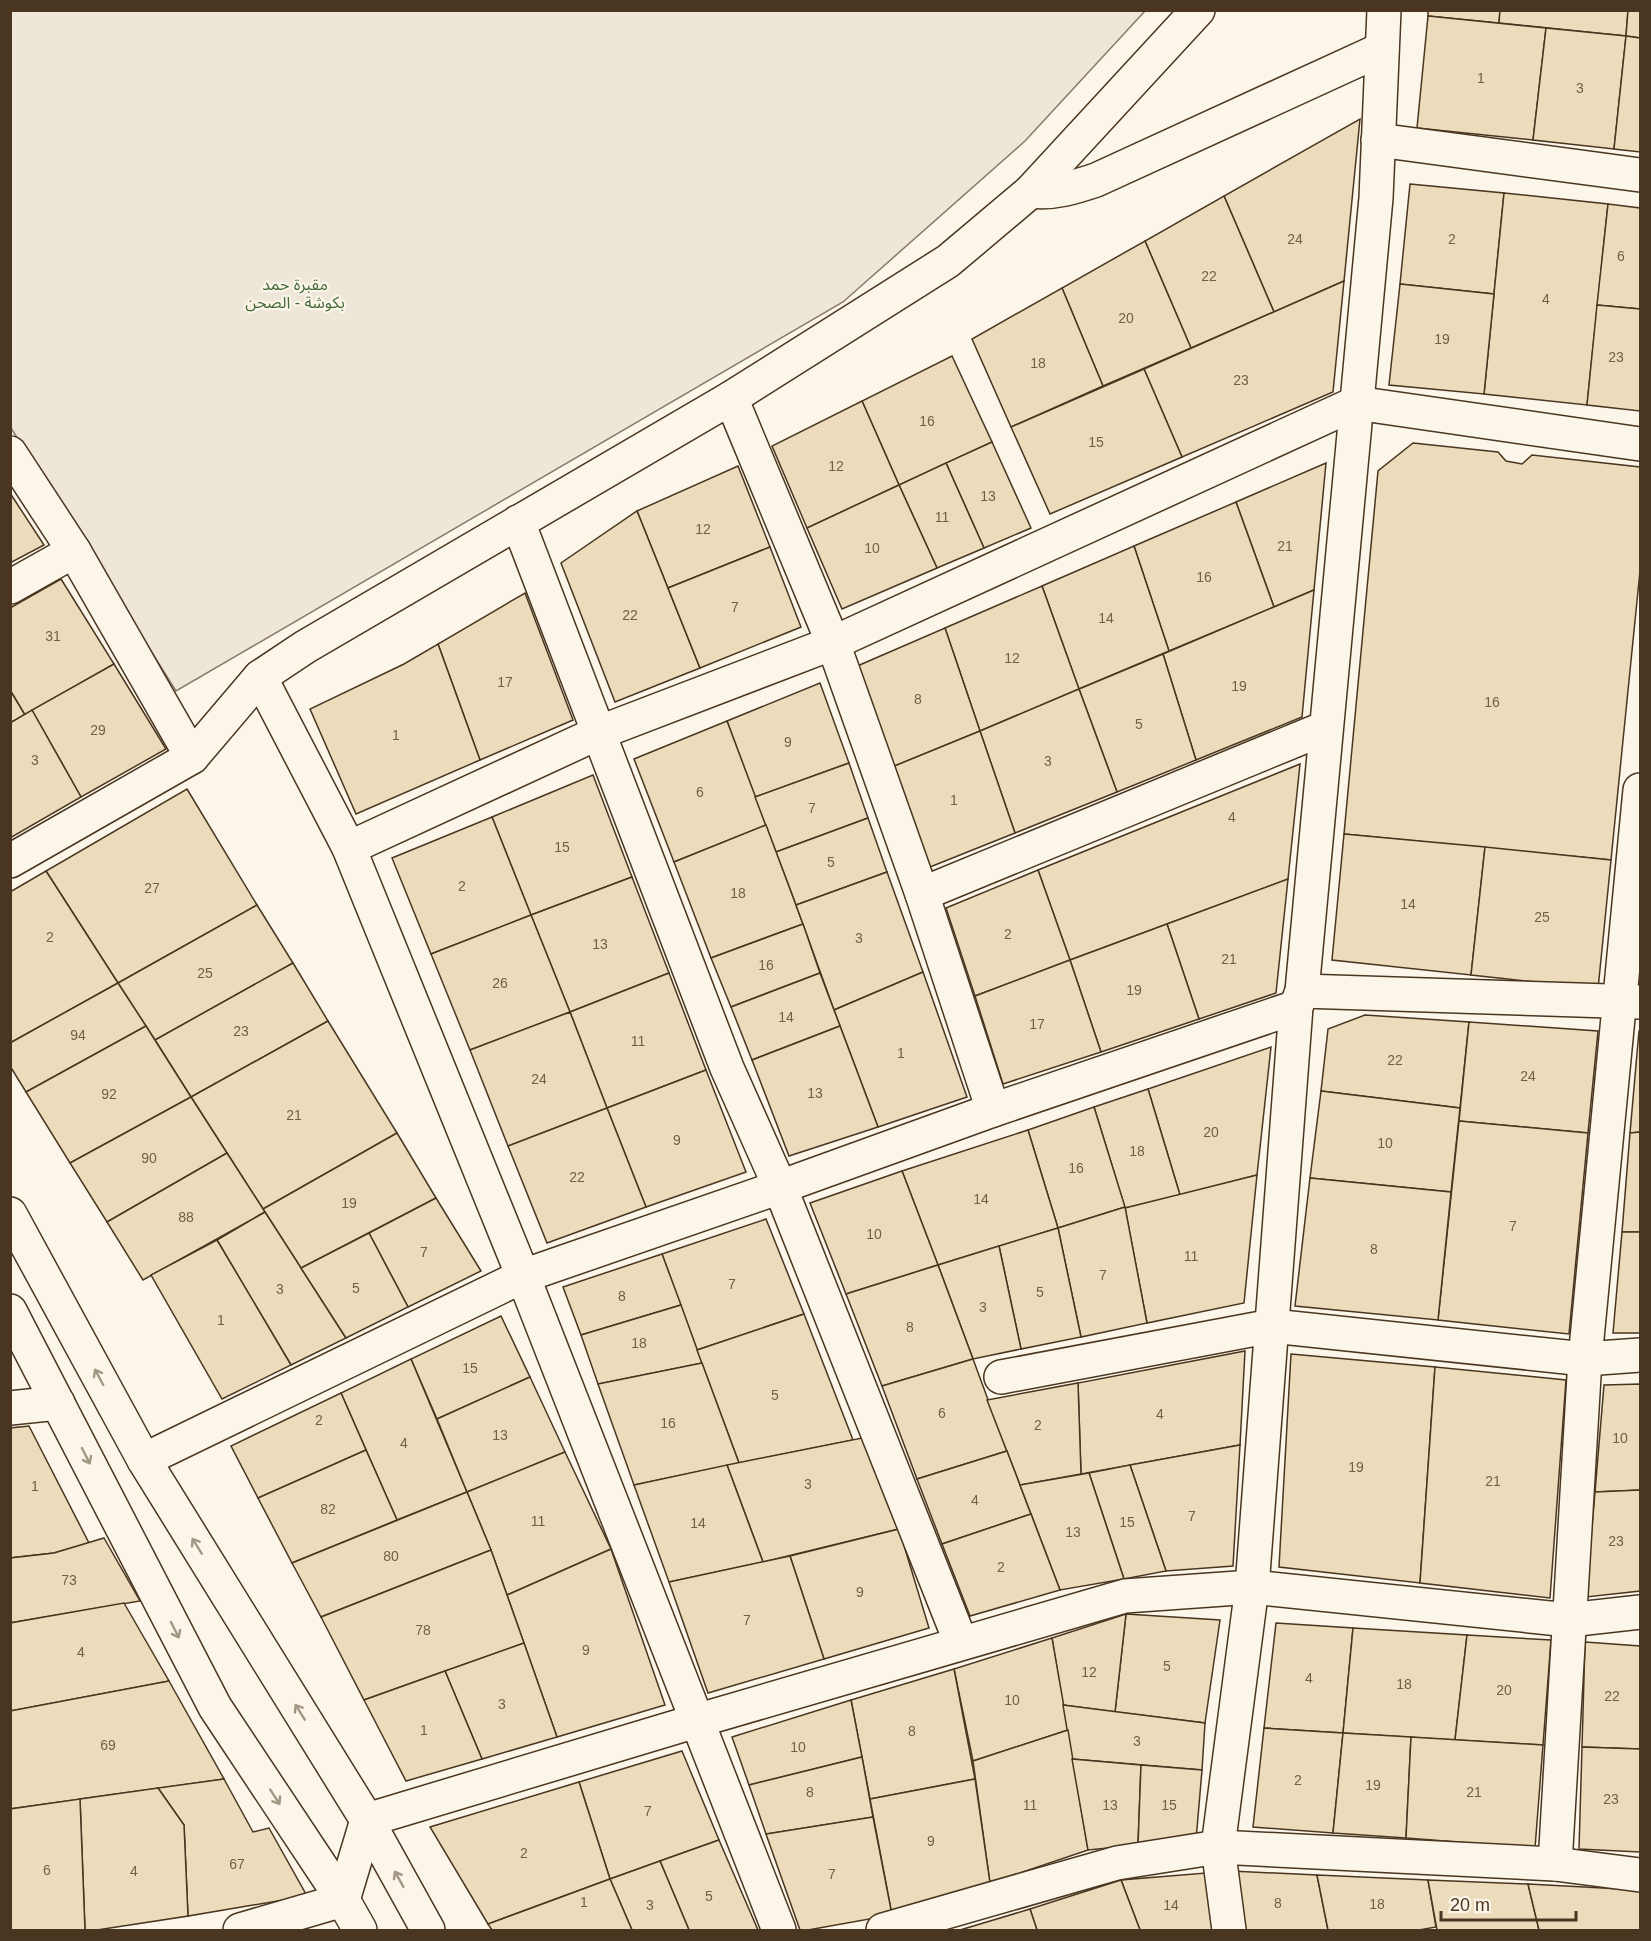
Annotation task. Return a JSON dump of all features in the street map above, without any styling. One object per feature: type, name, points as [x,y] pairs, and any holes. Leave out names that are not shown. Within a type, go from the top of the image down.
[{"type":"street","points":[[10,861],[192,757],[260,677],[305,647],[731,398],[948,261],[1031,190],[1198,10]]},
{"type":"street","points":[[1229,1930],[1218,1847],[1252,1587],[1299,999],[1376,198],[1384,10]]},
{"type":"street","points":[[1031,190],[1042,192],[1063,190],[1096,180],[1382,49]]},
{"type":"street","points":[[1378,141],[1641,175]]},
{"type":"street","points":[[731,398],[832,643],[922,894],[993,1110]]},
{"type":"street","points":[[350,849],[598,733],[832,643],[1356,403],[1641,444]]},
{"type":"street","points":[[10,453],[74,551],[192,757]]},
{"type":"street","points":[[518,522],[727,1068],[780,1187],[961,1642]]},
{"type":"street","points":[[10,587],[74,551]]},
{"type":"street","points":[[260,677],[350,849],[524,1276],[779,1930]]},
{"type":"street","points":[[922,894],[1325,728]]},
{"type":"street","points":[[1555,1864],[1585,1359],[1630,1002],[1641,790]]},
{"type":"street","points":[[144,1460],[524,1276],[780,1187],[1299,999],[1630,1002]]},
{"type":"street","points":[[10,1214],[144,1460],[367,1820],[428,1930]]},
{"type":"street","points":[[10,1311],[215,1707],[343,1900],[360,1930]]},
{"type":"street","points":[[1001,1377],[1272,1326],[1585,1359],[1641,1355]]},
{"type":"street","points":[[10,1408],[58,1403]]},
{"type":"street","points":[[367,1820],[961,1642],[1125,1596],[1252,1587],[1569,1620],[1641,1612]]},
{"type":"street","points":[[343,1900],[367,1820]]},
{"type":"street","points":[[883,1930],[1117,1863],[1218,1847],[1555,1864],[1641,1875]]},
{"type":"street","points":[[240,1930],[343,1900]]},
{"type":"green space","name":"مقبرة حمد بكوشة - الصحن","points":[[11,11],[1145,11],[1025,141],[843,302],[176,691],[11,428]]},
{"type":"building","points":[[1428,10],[1500,10],[1499,23],[1428,16]]},
{"type":"building","points":[[1500,10],[1628,10],[1626,36],[1499,23]]},
{"type":"building","points":[[1628,10],[1640,10],[1640,38],[1626,36]]},
{"type":"building","points":[[1428,16],[1546,28],[1533,140],[1417,128]]},
{"type":"building","points":[[1546,28],[1626,36],[1614,149],[1533,140]]},
{"type":"building","points":[[1626,36],[1640,38],[1640,152],[1614,149]]},
{"type":"building","points":[[1360,119],[1344,281],[1274,312],[1224,196]]},
{"type":"building","points":[[1410,184],[1504,193],[1494,294],[1400,284]]},
{"type":"building","points":[[1504,193],[1608,204],[1587,405],[1484,394]]},
{"type":"building","points":[[1224,196],[1274,312],[1191,348],[1145,241]]},
{"type":"building","points":[[1608,204],[1640,208],[1640,309],[1597,305]]},
{"type":"building","points":[[1145,241],[1191,348],[1103,386],[1062,288]]},
{"type":"building","points":[[1344,281],[1333,392],[1182,457],[1144,369]]},
{"type":"building","points":[[1400,284],[1494,294],[1484,394],[1389,385]]},
{"type":"building","points":[[1062,288],[1103,386],[1011,427],[972,339]]},
{"type":"building","points":[[1597,305],[1640,309],[1640,411],[1587,405]]},
{"type":"building","points":[[952,356],[992,442],[899,485],[862,401]]},
{"type":"building","points":[[1144,369],[1182,457],[1050,514],[1011,427]]},
{"type":"building","points":[[862,401],[899,485],[807,528],[772,446]]},
{"type":"building","points":[[992,442],[1031,528],[984,548],[946,463]]},
{"type":"building","points":[[1413,443],[1498,452],[1506,461],[1522,464],[1532,455],[1640,467],[1640,571],[1611,860],[1344,834],[1378,471]]},
{"type":"building","points":[[946,463],[984,548],[937,568],[899,485]]},
{"type":"building","points":[[1326,463],[1314,590],[1274,607],[1236,502]]},
{"type":"building","points":[[738,466],[770,547],[668,588],[637,511]]},
{"type":"building","points":[[899,485],[937,568],[842,609],[807,528]]},
{"type":"building","points":[[10,493],[44,545],[10,563]]},
{"type":"building","points":[[1236,502],[1274,607],[1169,651],[1134,546]]},
{"type":"building","points":[[637,511],[700,668],[615,702],[561,563]]},
{"type":"building","points":[[1134,546],[1169,651],[1079,689],[1042,586]]},
{"type":"building","points":[[770,547],[801,627],[700,668],[668,588]]},
{"type":"building","points":[[61,579],[114,664],[25,715],[10,690],[10,608]]},
{"type":"building","points":[[1042,586],[1079,689],[980,731],[945,628]]},
{"type":"building","points":[[1314,590],[1302,717],[1196,760],[1163,654]]},
{"type":"building","points":[[525,593],[573,720],[480,760],[438,644]]},
{"type":"building","points":[[945,628],[980,731],[892,767],[855,667]]},
{"type":"building","points":[[438,644],[480,760],[356,814],[310,709],[404,664]]},
{"type":"building","points":[[1163,654],[1196,760],[1117,792],[1079,689]]},
{"type":"building","points":[[114,664],[166,749],[81,797],[32,710]]},
{"type":"building","points":[[820,683],[849,763],[755,797],[727,721]]},
{"type":"building","points":[[1079,689],[1117,792],[1015,833],[980,731]]},
{"type":"building","points":[[10,690],[25,715],[10,723]]},
{"type":"building","points":[[32,710],[81,797],[10,838],[10,723]]},
{"type":"building","points":[[727,721],[766,825],[674,862],[634,759]]},
{"type":"building","points":[[980,731],[1015,833],[930,867],[892,767]]},
{"type":"building","points":[[849,763],[868,818],[776,852],[755,797]]},
{"type":"building","points":[[1300,764],[1288,879],[1070,960],[1038,870]]},
{"type":"building","points":[[593,775],[632,877],[531,915],[492,817]]},
{"type":"building","points":[[187,789],[257,905],[118,983],[46,871]]},
{"type":"building","points":[[492,817],[531,915],[431,954],[392,858]]},
{"type":"building","points":[[868,818],[887,872],[796,905],[776,852]]},
{"type":"building","points":[[766,825],[803,924],[711,958],[674,862]]},
{"type":"building","points":[[1344,834],[1485,847],[1471,975],[1332,960]]},
{"type":"building","points":[[1485,847],[1611,860],[1598,989],[1471,975]]},
{"type":"building","points":[[1038,870],[1070,960],[975,996],[946,908]]},
{"type":"building","points":[[46,871],[118,983],[10,1043],[10,892]]},
{"type":"building","points":[[887,872],[923,972],[834,1010],[796,905]]},
{"type":"building","points":[[632,877],[669,973],[570,1012],[531,915]]},
{"type":"building","points":[[1288,879],[1276,993],[1199,1019],[1167,924]]},
{"type":"building","points":[[257,905],[293,963],[155,1040],[118,983]]},
{"type":"building","points":[[531,915],[570,1012],[470,1050],[431,954]]},
{"type":"building","points":[[803,924],[820,973],[731,1007],[711,958]]},
{"type":"building","points":[[1167,924],[1199,1019],[1101,1052],[1070,960]]},
{"type":"building","points":[[1070,960],[1101,1052],[1003,1084],[975,996]]},
{"type":"building","points":[[293,963],[328,1021],[191,1097],[155,1040]]},
{"type":"building","points":[[923,972],[967,1097],[878,1127],[834,1010]]},
{"type":"building","points":[[669,973],[706,1070],[607,1108],[570,1012]]},
{"type":"building","points":[[820,973],[840,1026],[752,1060],[731,1007]]},
{"type":"building","points":[[118,983],[146,1026],[26,1092],[10,1066],[10,1043]]},
{"type":"building","points":[[570,1012],[607,1108],[508,1146],[470,1050]]},
{"type":"building","points":[[1365,1015],[1469,1022],[1460,1108],[1321,1091],[1328,1029]]},
{"type":"building","points":[[328,1021],[397,1133],[263,1209],[191,1097]]},
{"type":"building","points":[[1469,1022],[1598,1031],[1588,1133],[1459,1121]]},
{"type":"building","points":[[146,1026],[191,1097],[70,1163],[26,1092]]},
{"type":"building","points":[[840,1026],[878,1127],[789,1156],[752,1060]]},
{"type":"building","points":[[1639,1031],[1640,1132],[1630,1133]]},
{"type":"building","points":[[1271,1047],[1257,1175],[1180,1195],[1148,1089]]},
{"type":"building","points":[[706,1070],[746,1172],[646,1207],[607,1108]]},
{"type":"building","points":[[1148,1089],[1180,1195],[1125,1208],[1094,1107]]},
{"type":"building","points":[[1321,1091],[1460,1108],[1451,1192],[1310,1178]]},
{"type":"building","points":[[191,1097],[227,1153],[107,1222],[70,1163]]},
{"type":"building","points":[[1094,1107],[1125,1207],[1058,1228],[1028,1130]]},
{"type":"building","points":[[607,1108],[646,1207],[547,1243],[508,1146]]},
{"type":"building","points":[[1459,1121],[1588,1133],[1569,1334],[1438,1320]]},
{"type":"building","points":[[1028,1130],[1058,1228],[938,1265],[902,1171]]},
{"type":"building","points":[[1640,1132],[1640,1232],[1622,1232],[1630,1133]]},
{"type":"building","points":[[397,1133],[436,1198],[301,1268],[263,1209]]},
{"type":"building","points":[[227,1153],[265,1212],[143,1280],[107,1222]]},
{"type":"building","points":[[902,1171],[938,1265],[846,1294],[810,1203]]},
{"type":"building","points":[[1257,1175],[1244,1303],[1147,1323],[1125,1208]]},
{"type":"building","points":[[1310,1178],[1451,1192],[1438,1320],[1295,1306]]},
{"type":"building","points":[[436,1198],[481,1271],[408,1307],[369,1233]]},
{"type":"building","points":[[1125,1207],[1147,1323],[1081,1337],[1058,1228]]},
{"type":"building","points":[[265,1212],[346,1338],[291,1365],[217,1240]]},
{"type":"building","points":[[766,1219],[804,1314],[697,1350],[662,1254]]},
{"type":"building","points":[[1058,1228],[1081,1337],[1021,1349],[999,1246]]},
{"type":"building","points":[[1622,1232],[1640,1232],[1640,1333],[1613,1333]]},
{"type":"building","points":[[369,1233],[408,1307],[346,1338],[301,1268]]},
{"type":"building","points":[[217,1240],[291,1365],[222,1399],[151,1275]]},
{"type":"building","points":[[999,1246],[1021,1349],[973,1359],[938,1265]]},
{"type":"building","points":[[662,1254],[681,1305],[581,1335],[563,1287]]},
{"type":"building","points":[[938,1265],[973,1359],[882,1386],[846,1294]]},
{"type":"building","points":[[681,1305],[702,1363],[598,1384],[581,1335]]},
{"type":"building","points":[[804,1314],[853,1440],[739,1463],[697,1350]]},
{"type":"building","points":[[501,1316],[530,1377],[437,1419],[411,1359]]},
{"type":"building","points":[[1245,1351],[1240,1445],[1081,1474],[1078,1383]]},
{"type":"building","points":[[1291,1354],[1435,1367],[1420,1583],[1279,1567]]},
{"type":"building","points":[[411,1359],[467,1492],[397,1520],[341,1393]]},
{"type":"building","points":[[973,1359],[1007,1451],[917,1479],[882,1386]]},
{"type":"building","points":[[702,1363],[739,1463],[634,1485],[598,1384]]},
{"type":"building","points":[[1435,1367],[1566,1380],[1550,1598],[1420,1583]]},
{"type":"building","points":[[530,1377],[565,1452],[467,1492],[437,1419]]},
{"type":"building","points":[[1078,1383],[1081,1474],[1020,1485],[987,1400]]},
{"type":"building","points":[[1640,1384],[1640,1490],[1595,1492],[1604,1385]]},
{"type":"building","points":[[341,1393],[366,1450],[258,1498],[231,1446]]},
{"type":"building","points":[[29,1426],[89,1543],[54,1553],[10,1558],[10,1428]]},
{"type":"building","points":[[862,1438],[891,1502],[899,1529],[763,1562],[727,1465]]},
{"type":"building","points":[[1240,1445],[1233,1566],[1166,1571],[1130,1465]]},
{"type":"building","points":[[366,1450],[397,1520],[292,1563],[258,1498]]},
{"type":"building","points":[[1007,1451],[1031,1514],[942,1544],[917,1479]]},
{"type":"building","points":[[565,1452],[611,1549],[507,1595],[467,1492]]},
{"type":"building","points":[[727,1465],[763,1562],[669,1582],[634,1485]]},
{"type":"building","points":[[1130,1465],[1166,1571],[1124,1579],[1089,1473]]},
{"type":"building","points":[[1089,1473],[1124,1579],[1060,1590],[1020,1485]]},
{"type":"building","points":[[1640,1490],[1640,1591],[1586,1597],[1595,1492]]},
{"type":"building","points":[[467,1492],[491,1550],[321,1617],[292,1563]]},
{"type":"building","points":[[1031,1514],[1060,1590],[970,1616],[942,1544]]},
{"type":"building","points":[[899,1529],[929,1628],[824,1659],[790,1556]]},
{"type":"building","points":[[104,1538],[140,1601],[10,1623],[10,1558],[54,1553]]},
{"type":"building","points":[[611,1549],[665,1705],[557,1737],[507,1595]]},
{"type":"building","points":[[491,1550],[524,1643],[364,1700],[321,1617]]},
{"type":"building","points":[[790,1556],[824,1659],[708,1693],[669,1582]]},
{"type":"building","points":[[124,1603],[169,1681],[10,1711],[10,1623]]},
{"type":"building","points":[[1126,1614],[1220,1620],[1205,1723],[1115,1712]]},
{"type":"building","points":[[1126,1614],[1115,1712],[1063,1705],[1052,1638]]},
{"type":"building","points":[[1276,1623],[1353,1628],[1343,1733],[1264,1728]]},
{"type":"building","points":[[1353,1628],[1467,1635],[1455,1740],[1343,1733]]},
{"type":"building","points":[[1467,1635],[1551,1640],[1543,1745],[1455,1740]]},
{"type":"building","points":[[1052,1638],[1068,1730],[973,1761],[954,1669]]},
{"type":"building","points":[[1585,1642],[1640,1646],[1640,1749],[1582,1747]]},
{"type":"building","points":[[524,1643],[557,1737],[482,1759],[445,1671]]},
{"type":"building","points":[[954,1669],[975,1779],[870,1799],[851,1700]]},
{"type":"building","points":[[445,1671],[482,1759],[406,1781],[364,1700]]},
{"type":"building","points":[[169,1681],[224,1779],[10,1809],[10,1711]]},
{"type":"building","points":[[851,1700],[862,1757],[749,1785],[732,1737]]},
{"type":"building","points":[[1063,1705],[1205,1723],[1202,1770],[1072,1759]]},
{"type":"building","points":[[1264,1728],[1343,1733],[1333,1833],[1253,1827]]},
{"type":"building","points":[[1068,1730],[1088,1850],[990,1883],[973,1761]]},
{"type":"building","points":[[1343,1733],[1411,1737],[1406,1838],[1333,1833]]},
{"type":"building","points":[[1411,1737],[1543,1745],[1535,1848],[1406,1838]]},
{"type":"building","points":[[1582,1747],[1640,1749],[1640,1852],[1579,1849]]},
{"type":"building","points":[[682,1751],[719,1840],[610,1879],[579,1782]]},
{"type":"building","points":[[862,1757],[873,1817],[766,1834],[749,1785]]},
{"type":"building","points":[[1072,1759],[1141,1765],[1138,1845],[1088,1850]]},
{"type":"building","points":[[1141,1765],[1202,1770],[1196,1840],[1138,1845]]},
{"type":"building","points":[[224,1779],[253,1832],[269,1828],[307,1896],[188,1916],[184,1825],[158,1788]]},
{"type":"building","points":[[975,1779],[990,1883],[892,1915],[870,1799]]},
{"type":"building","points":[[579,1782],[610,1879],[488,1924],[430,1827]]},
{"type":"building","points":[[158,1788],[184,1825],[188,1916],[85,1930],[80,1799]]},
{"type":"building","points":[[80,1799],[85,1930],[10,1930],[10,1809]]},
{"type":"building","points":[[873,1817],[892,1915],[800,1930],[766,1834]]},
{"type":"building","points":[[719,1840],[758,1930],[689,1930],[660,1861]]},
{"type":"building","points":[[660,1861],[689,1930],[632,1930],[610,1879]]},
{"type":"building","points":[[1231,1871],[1317,1875],[1328,1930],[1238,1930]]},
{"type":"building","points":[[1206,1873],[1214,1930],[1140,1930],[1121,1880]]},
{"type":"building","points":[[1317,1875],[1428,1880],[1436,1927],[1419,1930],[1328,1930]]},
{"type":"building","points":[[610,1879],[632,1930],[492,1930],[488,1924]]},
{"type":"building","points":[[1121,1880],[1140,1930],[1037,1930],[1030,1909]]},
{"type":"building","points":[[1428,1880],[1528,1884],[1539,1930],[1437,1930]]},
{"type":"building","points":[[1528,1884],[1640,1890],[1640,1930],[1539,1930]]},
{"type":"building","points":[[1030,1909],[1037,1930],[960,1930]]}]
